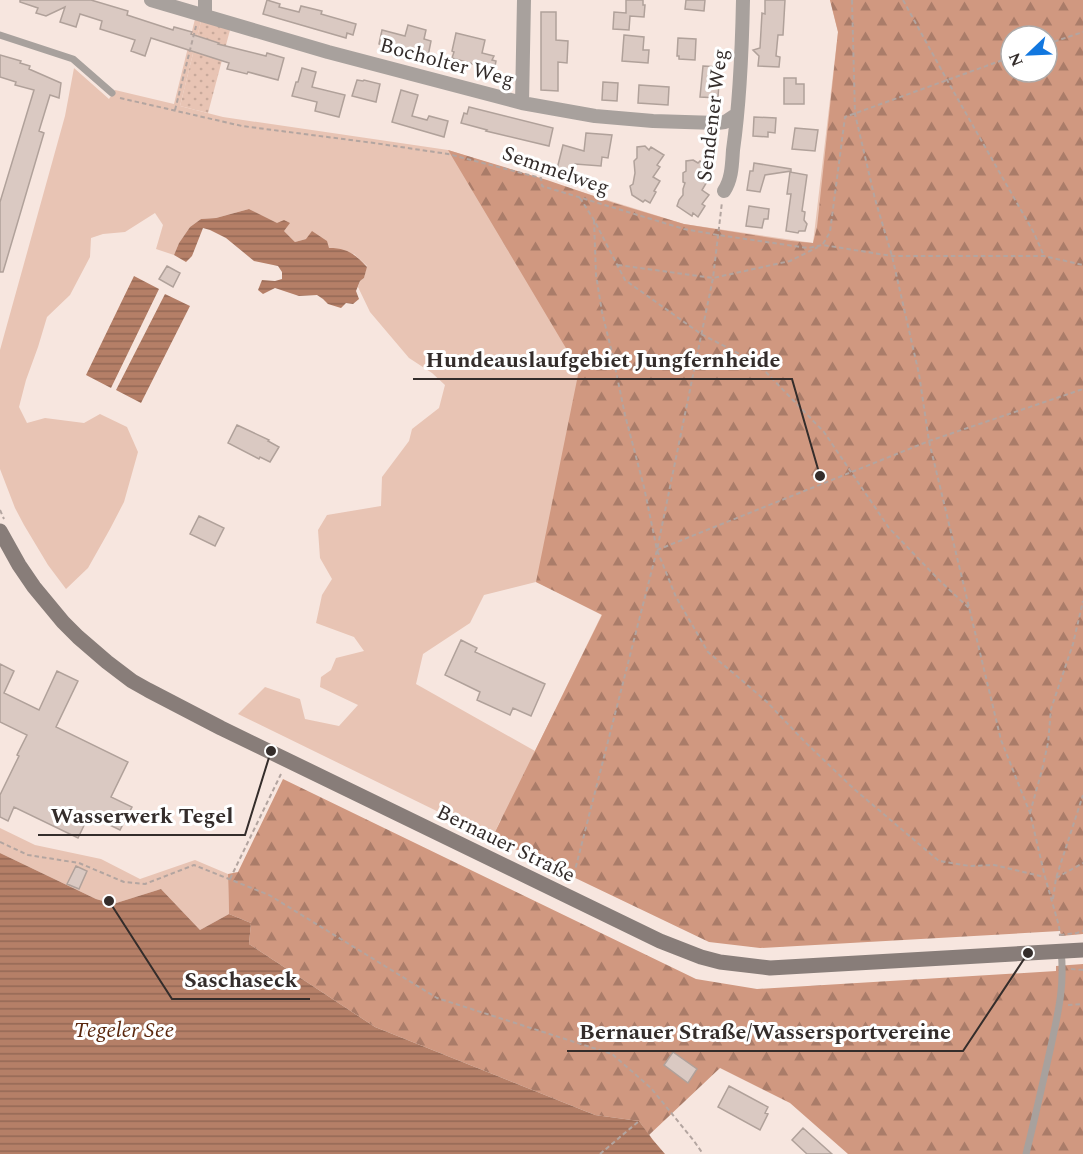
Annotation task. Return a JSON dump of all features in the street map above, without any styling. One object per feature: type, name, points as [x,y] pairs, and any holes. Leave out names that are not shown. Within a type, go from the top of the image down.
[{"type":"main road","name":"Bernauer Straße","points":[[4,529],[19,565],[57,615],[94,652],[132,681],[221,728],[568,897],[660,941],[701,957],[739,965],[770,968],[1061,946],[1083,950]]},
{"type":"street","name":"Bocholter Weg","points":[[152,0],[201,19],[522,103],[594,116],[653,121],[717,123],[725,122],[737,114]]},
{"type":"street","points":[[201,19],[205,0]]},
{"type":"street","points":[[522,103],[524,0]]},
{"type":"street","name":"Sendener Weg","points":[[724,191],[729,183],[737,114],[743,0]]},
{"type":"lane","points":[[0,35],[73,59],[112,93]]},
{"type":"lane","points":[[1026,1154],[1059,1006],[1064,971],[1061,946]]},
{"type":"path","points":[[852,0],[855,114],[875,199],[892,256],[919,374],[929,441],[1001,740],[1030,813],[1059,926],[1061,946]]},
{"type":"path","points":[[903,0],[1034,233],[1044,256]]},
{"type":"path","points":[[175,110],[201,19]]},
{"type":"path","points":[[1059,40],[1083,32]]},
{"type":"path","points":[[618,265],[713,278],[790,261],[823,245],[830,232],[845,117],[999,61]]},
{"type":"path","name":"Semmelweg","points":[[112,93],[117,97],[242,126],[448,154],[541,178],[542,186],[684,229],[808,249],[823,245],[892,256],[1044,256],[1083,265]]},
{"type":"path","name":"Sendener Weg","points":[[572,882],[657,550],[713,278],[724,191]]},
{"type":"path","points":[[580,198],[625,280],[701,334],[757,363],[824,432],[889,528],[970,610]]},
{"type":"path","points":[[594,220],[596,275],[602,312],[657,550],[676,597],[708,652],[766,702],[854,789],[939,861],[970,866],[994,865],[1045,877]]},
{"type":"path","points":[[657,550],[929,441],[1083,389]]},
{"type":"path","points":[[0,510],[4,529]]},
{"type":"path","points":[[1030,813],[1048,743],[1051,709],[1083,601]]},
{"type":"path","points":[[230,880],[281,774]]},
{"type":"path","points":[[1053,902],[1056,878],[1083,795]]},
{"type":"path","points":[[0,843],[28,855],[79,863],[124,882],[146,884],[194,866],[269,895],[437,998],[612,1054],[651,1088],[703,1154]]},
{"type":"path","points":[[1056,878],[1083,863]]},
{"type":"path","points":[[1060,935],[1083,931]]},
{"type":"path","points":[[1061,946],[1070,934]]},
{"type":"path","points":[[1059,1006],[1083,1005]]},
{"type":"path","points":[[600,1154],[639,1121]]},
{"type":"shaded area","points":[[830,0],[1079,0],[1067,358],[501,819],[492,838],[238,714],[265,687],[300,699],[305,719],[339,726],[358,705],[320,687],[321,677],[331,670],[336,658],[364,651],[354,637],[316,623],[322,595],[332,579],[320,558],[318,530],[327,515],[381,506],[382,477],[409,441],[412,429],[439,408],[445,385],[432,373],[409,358],[370,312],[358,287],[364,278],[367,266],[354,254],[328,248],[306,239],[295,242],[277,224],[249,209],[216,218],[201,219],[190,227],[174,255],[156,249],[163,225],[155,213],[125,232],[103,234],[91,238],[90,257],[70,295],[47,317],[19,407],[27,423],[45,418],[84,423],[100,414],[127,427],[138,452],[124,502],[110,529],[88,568],[66,589],[48,565],[24,525],[0,469],[0,350],[65,116],[74,68],[109,99],[115,90],[174,104],[195,19],[201,21],[180,106],[223,117],[448,150],[684,224],[813,243],[838,32]],"holes":[[[536,582],[602,614],[535,751],[416,684],[423,654],[470,623],[484,595]]]},
{"type":"shaded area","points":[[201,21],[230,30],[208,113],[180,106]]},
{"type":"shaded area","points":[[0,828],[35,845],[101,859],[140,879],[195,860],[228,874],[229,914],[200,930],[161,889],[113,904],[96,899],[0,853]]},
{"type":"green space","points":[[830,0],[1083,0],[1083,934],[1061,936],[1060,931],[760,948],[709,942],[492,838],[602,615],[536,582],[579,370],[448,150],[684,224],[813,243],[817,227],[838,32]]},
{"type":"green space","points":[[283,779],[696,979],[757,989],[1056,971],[1056,966],[1083,964],[1083,1154],[848,1154],[790,1103],[720,1068],[649,1135],[639,1121],[595,1115],[375,1027],[249,944],[251,923],[229,914],[228,874],[238,872]]},
{"type":"water","points":[[249,209],[277,223],[284,220],[290,223],[284,231],[295,242],[306,239],[312,231],[327,241],[329,248],[346,251],[359,259],[367,267],[364,278],[360,281],[356,291],[359,299],[353,304],[346,303],[341,308],[328,304],[317,295],[299,296],[275,288],[263,294],[258,290],[262,280],[282,279],[282,272],[278,266],[254,261],[226,238],[203,228],[192,256],[186,262],[174,255],[190,227],[201,219],[216,218]]},
{"type":"water","points":[[134,276],[159,289],[111,388],[86,375]]},
{"type":"water","points":[[165,294],[190,306],[141,403],[116,390]]},
{"type":"water","name":"Tegeler See","points":[[0,853],[96,899],[113,904],[161,889],[200,930],[229,914],[251,923],[249,944],[375,1027],[595,1115],[639,1121],[665,1154],[0,1154]]},
{"type":"building","points":[[20,0],[91,0],[128,11],[127,15],[173,30],[174,27],[192,32],[191,34],[218,44],[284,58],[278,80],[227,69],[229,63],[151,38],[145,56],[131,51],[135,40],[100,29],[102,21],[80,14],[76,27],[60,22],[65,7],[46,16],[36,13],[38,8],[20,2]]},
{"type":"building","points":[[267,0],[280,4],[279,7],[299,12],[301,6],[322,11],[321,14],[356,24],[353,35],[347,33],[346,38],[263,14]]},
{"type":"building","points":[[626,0],[643,0],[644,17],[630,16],[629,30],[613,29],[614,12],[626,13]]},
{"type":"building","points":[[686,0],[705,0],[704,11],[685,9]]},
{"type":"building","points":[[765,0],[785,0],[783,35],[778,35],[776,56],[780,57],[779,67],[758,66],[759,56],[753,50],[760,48]]},
{"type":"building","points":[[541,12],[556,12],[556,40],[568,41],[567,63],[558,62],[558,91],[541,90]]},
{"type":"building","points":[[408,25],[426,30],[424,39],[431,41],[428,56],[379,44],[382,30],[405,36]]},
{"type":"building","points":[[456,33],[485,40],[482,53],[494,56],[492,60],[496,61],[493,76],[479,72],[480,66],[452,58]]},
{"type":"building","points":[[624,35],[644,37],[643,50],[649,50],[648,63],[622,61]]},
{"type":"building","points":[[678,38],[696,39],[695,60],[679,59],[677,56]]},
{"type":"building","points":[[0,55],[21,61],[20,63],[30,66],[29,69],[61,83],[59,98],[50,95],[39,131],[44,133],[3,272],[0,272],[0,202],[34,90],[15,85],[16,82],[0,77]]},
{"type":"building","points":[[703,66],[720,67],[718,98],[700,97]]},
{"type":"building","points":[[302,68],[316,72],[312,87],[345,95],[339,117],[315,111],[317,102],[292,96]]},
{"type":"building","points":[[784,78],[796,78],[796,84],[804,84],[804,104],[784,104]]},
{"type":"building","points":[[357,80],[380,84],[376,102],[352,96]]},
{"type":"building","points":[[603,82],[618,83],[617,101],[602,100]]},
{"type":"building","points":[[639,85],[669,87],[668,105],[638,103]]},
{"type":"building","points":[[401,90],[418,95],[412,116],[427,120],[429,116],[448,121],[444,137],[392,122]]},
{"type":"building","points":[[469,107],[553,128],[549,146],[461,123]]},
{"type":"building","points":[[754,117],[776,118],[775,133],[768,132],[768,137],[753,136]]},
{"type":"building","points":[[795,128],[818,130],[815,151],[792,149]]},
{"type":"building","points":[[586,133],[612,135],[608,158],[602,157],[601,166],[575,164],[571,177],[556,173],[563,145],[584,151]]},
{"type":"building","points":[[645,146],[649,150],[651,147],[664,155],[653,177],[660,181],[650,203],[645,200],[643,202],[632,195],[630,186],[633,184],[635,173],[634,161],[637,158],[637,147]]},
{"type":"building","points":[[693,160],[698,163],[700,161],[712,169],[702,190],[709,195],[702,204],[705,206],[698,217],[693,213],[692,216],[677,206],[683,195],[685,183],[683,173],[686,171],[686,161]]},
{"type":"building","points":[[754,163],[791,169],[791,171],[765,175],[760,192],[747,190],[750,171],[753,171]]},
{"type":"building","points":[[790,172],[807,175],[802,211],[805,212],[804,220],[807,224],[805,231],[798,233],[786,231],[791,194],[787,194]]},
{"type":"building","points":[[749,206],[769,209],[768,219],[764,219],[762,228],[746,226]]},
{"type":"building","points":[[167,266],[180,273],[173,287],[159,279]]},
{"type":"building","points":[[237,425],[279,447],[270,462],[260,457],[259,459],[228,443]]},
{"type":"building","points":[[199,516],[224,528],[215,546],[190,534]]},
{"type":"building","points":[[461,640],[477,648],[475,652],[545,684],[531,716],[513,708],[510,715],[477,700],[480,692],[445,675]]},
{"type":"building","points":[[0,664],[14,671],[4,693],[39,710],[57,671],[78,681],[56,727],[128,762],[111,797],[132,807],[120,830],[89,815],[78,838],[14,807],[8,821],[0,817],[0,795],[27,735],[0,722]]},
{"type":"building","points":[[76,866],[87,871],[79,889],[67,884]]},
{"type":"building","points":[[673,1052],[697,1069],[688,1083],[664,1065]]},
{"type":"building","points":[[729,1086],[768,1107],[765,1113],[768,1114],[760,1130],[718,1107]]},
{"type":"building","points":[[803,1128],[832,1154],[807,1154],[792,1140]]},
{"type":"place","name":"Hundeauslaufgebiet Jungfernheide","points":[[820,476]]},
{"type":"place","name":"Wasserwerk Tegel","points":[[271,751]]},
{"type":"place","name":"Saschaseck","points":[[109,901]]},
{"type":"place","name":"Bernauer Straße/Wassersportvereine","points":[[1028,953]]}]
